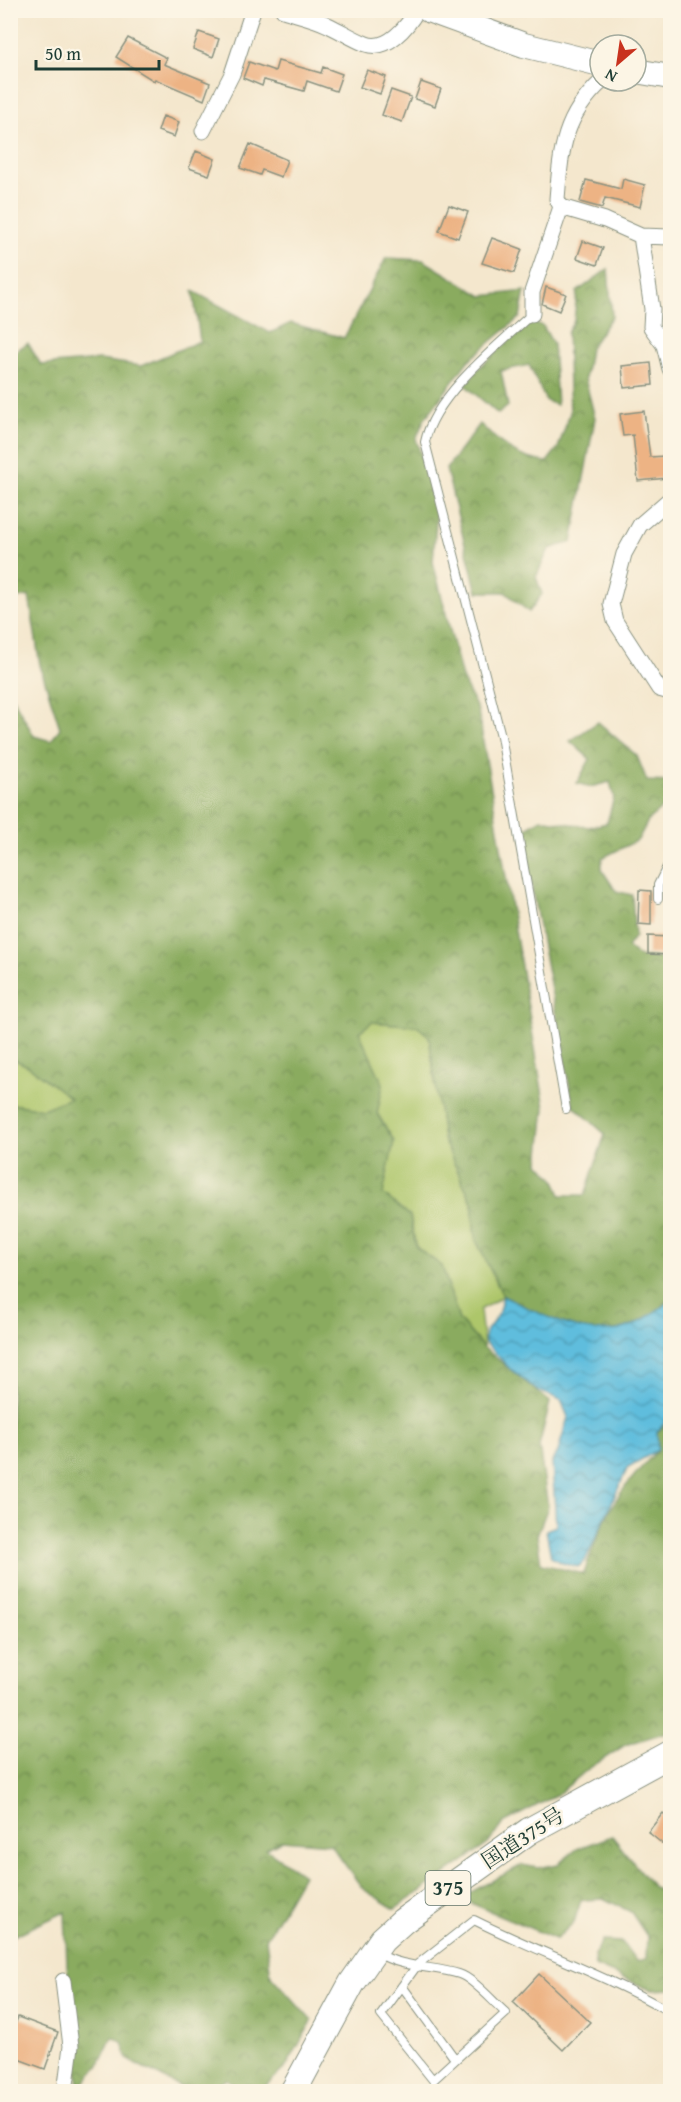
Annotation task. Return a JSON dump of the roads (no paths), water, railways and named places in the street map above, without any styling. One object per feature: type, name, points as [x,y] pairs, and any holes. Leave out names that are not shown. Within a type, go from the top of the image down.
[{"type":"highway","name":"国道375号","points":[[293,2091],[352,1983],[375,1950],[403,1921],[529,1831],[670,1754]]},
{"type":"main road","points":[[428,10],[524,45],[588,61]]},
{"type":"main road","points":[[648,73],[670,77]]},
{"type":"street","points":[[203,131],[232,74],[253,10]]},
{"type":"street","points":[[283,10],[326,23],[367,45],[376,46],[402,30],[417,10]]},
{"type":"street","points":[[532,314],[532,292],[561,207],[557,199],[562,142],[570,121],[590,93]]},
{"type":"street","points":[[561,207],[604,220],[641,236],[670,237]]},
{"type":"street","points":[[641,236],[652,309],[651,327],[664,345],[670,369]]},
{"type":"street","points":[[670,499],[640,525],[624,554],[615,579],[611,604],[615,621],[659,689],[670,692]]},
{"type":"street","points":[[63,1982],[71,2046],[65,2091]]},
{"type":"lane","points":[[532,314],[473,368],[435,416],[428,428],[425,442],[501,736],[566,1109]]},
{"type":"lane","points":[[658,899],[657,885],[670,861]]},
{"type":"lane","points":[[375,1950],[389,1960],[418,1964],[462,1975],[506,2013],[433,2080],[381,2015],[418,1964],[474,1920],[530,1948],[648,1999],[670,2013]]},
{"type":"lane","points":[[402,1986],[455,2059]]},
{"type":"water","points":[[503,1296],[565,1324],[598,1331],[631,1326],[670,1301],[670,1416],[657,1432],[658,1450],[628,1467],[585,1561],[578,1567],[551,1557],[546,1530],[556,1526],[552,1462],[558,1452],[568,1417],[561,1400],[537,1390],[510,1369],[485,1342],[485,1333],[498,1315]]}]
